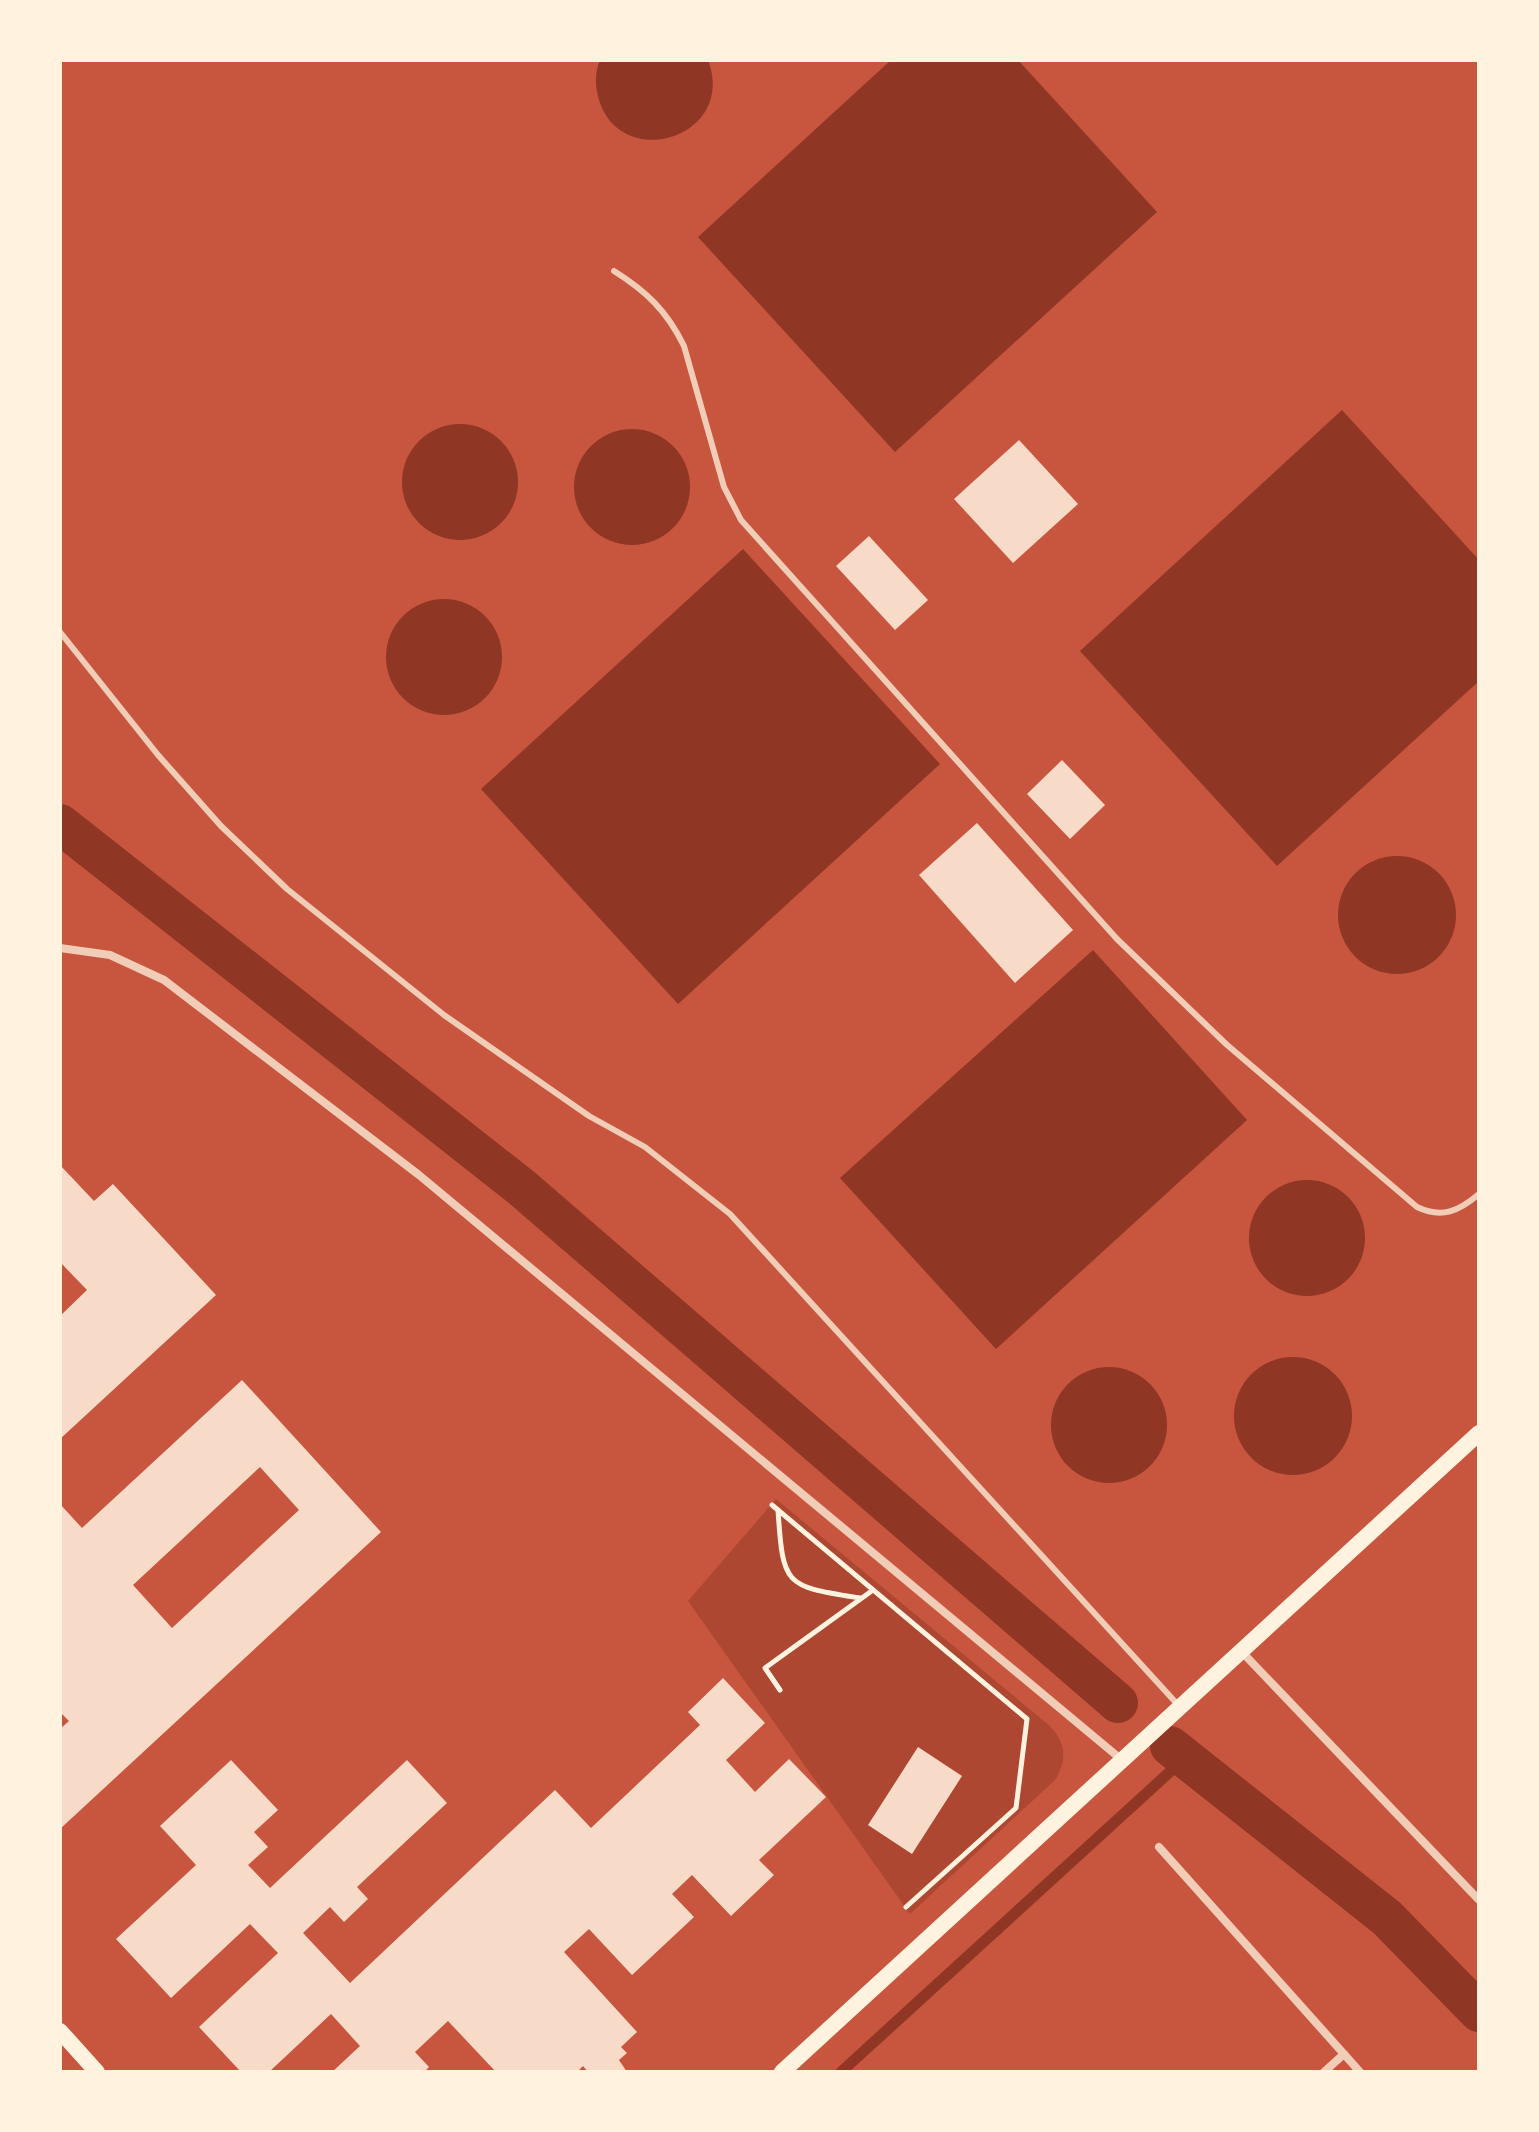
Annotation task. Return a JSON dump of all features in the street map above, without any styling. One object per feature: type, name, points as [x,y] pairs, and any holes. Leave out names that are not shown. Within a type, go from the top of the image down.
[{"type":"main road","points":[[782,2072],[1479,1433]]},
{"type":"main road","points":[[60,2031],[97,2072]]},
{"type":"street","points":[[60,948],[110,955],[164,980],[419,1175],[1122,1760]]},
{"type":"street","points":[[1241,1651],[1479,1900]]},
{"type":"street","points":[[1159,1847],[1360,2072]]},
{"type":"street","points":[[1324,2072],[1344,2054]]},
{"type":"lane","points":[[614,271],[644,290],[675,327],[684,346],[727,495],[741,520],[1090,910],[1226,1044],[1417,1207],[1431,1214],[1446,1214],[1479,1194]]},
{"type":"lane","points":[[60,632],[168,767],[221,826],[287,889],[444,1015],[589,1116],[645,1147],[730,1214],[1180,1707]]},
{"type":"path","points":[[772,1505],[1027,1719],[1016,1808],[906,1907]]},
{"type":"path","points":[[778,1510],[781,1560],[791,1578],[813,1591],[861,1598]]},
{"type":"path","points":[[780,1690],[765,1668],[873,1590]]},
{"type":"shaded area","points":[[600,60],[708,60],[713,87],[706,110],[691,127],[671,137],[649,140],[627,134],[609,120],[598,96],[596,78]]},
{"type":"shaded area","points":[[891,60],[1018,60],[1157,212],[895,452],[698,237]]},
{"type":"shaded area","points":[[1342,410],[1479,560],[1479,681],[1277,866],[1080,651]]},
{"type":"shaded area","points":[[460,424],[482,428],[501,441],[514,460],[518,482],[514,504],[501,523],[482,536],[460,540],[438,536],[419,523],[406,504],[402,482],[406,460],[419,441],[438,428]]},
{"type":"shaded area","points":[[632,429],[654,433],[673,446],[686,465],[690,487],[686,509],[673,528],[654,541],[632,545],[610,541],[591,528],[578,509],[574,487],[578,465],[591,446],[610,433]]},
{"type":"shaded area","points":[[743,549],[940,764],[678,1004],[481,789]]},
{"type":"shaded area","points":[[444,599],[466,603],[485,616],[498,635],[502,657],[498,679],[485,698],[466,711],[444,715],[422,711],[403,698],[390,679],[386,657],[390,635],[403,616],[422,603]]},
{"type":"shaded area","points":[[1397,856],[1430,866],[1446,882],[1456,915],[1446,948],[1430,964],[1397,974],[1364,964],[1348,948],[1338,915],[1348,882],[1364,866]]},
{"type":"shaded area","points":[[1093,950],[1247,1120],[996,1349],[840,1178]]},
{"type":"shaded area","points":[[1307,1180],[1329,1184],[1348,1197],[1361,1216],[1365,1238],[1361,1260],[1348,1279],[1329,1292],[1307,1296],[1285,1292],[1266,1279],[1253,1260],[1249,1238],[1253,1216],[1266,1197],[1285,1184]]},
{"type":"shaded area","points":[[1293,1357],[1326,1367],[1342,1383],[1352,1416],[1342,1449],[1326,1465],[1293,1475],[1260,1465],[1244,1449],[1234,1416],[1244,1383],[1260,1367]]},
{"type":"shaded area","points":[[1109,1367],[1131,1371],[1150,1384],[1163,1403],[1167,1425],[1163,1447],[1150,1466],[1131,1479],[1109,1483],[1087,1479],[1068,1466],[1055,1447],[1051,1425],[1055,1403],[1068,1384],[1087,1371]]},
{"type":"shaded area","points":[[776,1499],[1045,1722],[1061,1742],[1062,1764],[1055,1780],[910,1914],[688,1601]]},
{"type":"building","points":[[1019,440],[1078,504],[1013,563],[954,499]]},
{"type":"building","points":[[869,536],[928,600],[895,630],[836,566]]},
{"type":"building","points":[[1062,760],[1105,805],[1070,839],[1027,794]]},
{"type":"building","points":[[977,823],[1073,930],[1015,983],[919,875]]},
{"type":"building","points":[[60,1165],[94,1201],[113,1184],[216,1295],[60,1439],[60,1316],[87,1290],[60,1262]]},
{"type":"building","points":[[242,1380],[381,1532],[60,1829],[60,1729],[69,1721],[60,1712],[60,1504],[82,1528]],"holes":[[[260,1467],[299,1510],[172,1628],[133,1585]]]},
{"type":"building","points":[[723,1678],[765,1723],[726,1760],[755,1792],[789,1759],[826,1797],[759,1860],[774,1875],[731,1916],[692,1875],[672,1894],[694,1917],[632,1975],[589,1929],[564,1952],[637,2032],[621,2047],[627,2053],[619,2060],[627,2072],[588,2072],[583,2066],[577,2072],[496,2072],[448,2021],[415,2052],[429,2067],[424,2072],[332,2072],[360,2046],[331,2014],[269,2072],[241,2072],[199,2027],[278,1953],[250,1924],[171,1998],[116,1939],[196,1865],[160,1826],[231,1760],[278,1810],[254,1832],[268,1847],[248,1865],[270,1888],[407,1760],[447,1803],[357,1887],[368,1899],[344,1922],[330,1907],[303,1933],[350,1983],[555,1790],[591,1828],[700,1725],[688,1712]]},
{"type":"building","points":[[918,1747],[962,1776],[912,1854],[868,1825]]},
{"type":"waterway","points":[[60,824],[521,1187],[1118,1703]]},
{"type":"waterway","points":[[1170,1746],[1387,1918],[1479,2012]]},
{"type":"waterway","points":[[841,2072],[1185,1758]]}]
